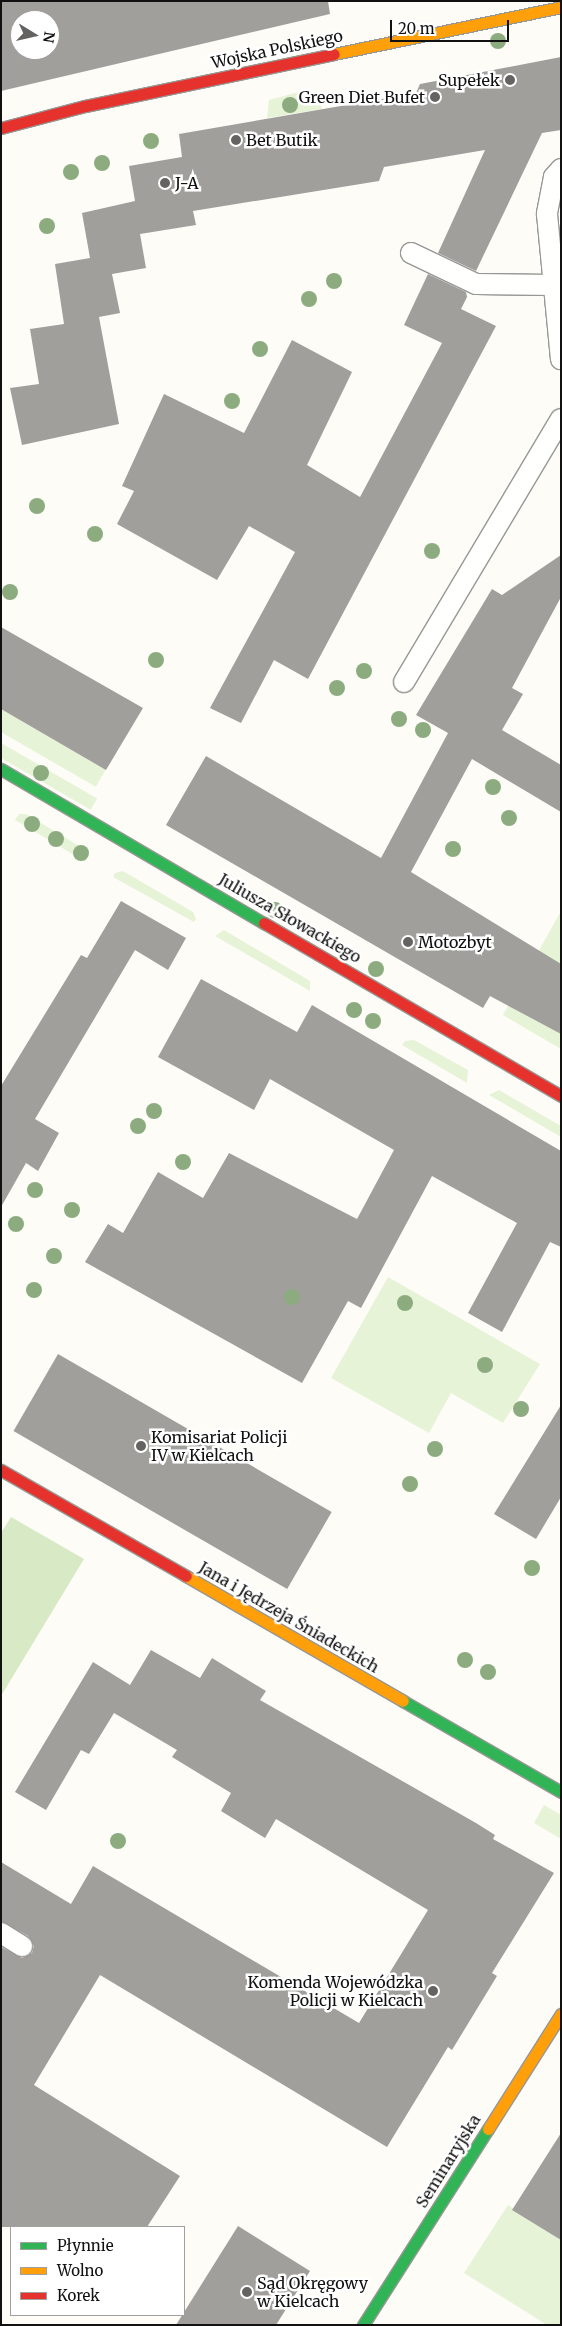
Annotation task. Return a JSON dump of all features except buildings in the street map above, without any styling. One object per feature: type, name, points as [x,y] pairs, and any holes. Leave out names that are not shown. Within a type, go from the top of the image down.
[{"type":"street","name":"Wojska Polskiego","points":[[1,128],[94,104],[561,8]]},
{"type":"street","name":"Juliusza Słowackiego","points":[[1,769],[561,1096]]},
{"type":"street","name":"Jana i Jędrzeja Śniadeckich","points":[[1,1470],[561,1792]]},
{"type":"street","name":"Seminaryjska","points":[[363,2325],[561,2014]]},
{"type":"lane","points":[[561,169],[554,177],[547,214],[561,359]]},
{"type":"lane","points":[[411,253],[476,284],[554,285]]},
{"type":"lane","points":[[404,682],[561,419]]},
{"type":"lane","points":[[1,1932],[22,1946]]},
{"type":"green space","points":[[306,90],[317,94],[322,109],[267,118],[269,100]]},
{"type":"green space","points":[[1,709],[106,770],[96,787],[1,732]]},
{"type":"green space","points":[[1,743],[97,798],[91,810],[1,758]]},
{"type":"green space","points":[[19,814],[26,814],[86,850],[86,862],[15,820]]},
{"type":"green space","points":[[123,871],[193,912],[196,919],[194,922],[113,877],[115,873]]},
{"type":"green space","points":[[561,911],[561,1049],[503,1015]]},
{"type":"green space","points":[[224,930],[310,981],[310,991],[215,936]]},
{"type":"green space","points":[[414,1040],[468,1070],[467,1083],[402,1045],[405,1041]]},
{"type":"green space","points":[[499,1090],[561,1126],[561,1137],[489,1095]]},
{"type":"green space","points":[[388,1277],[540,1364],[503,1423],[451,1393],[429,1433],[331,1378]]},
{"type":"green space","points":[[11,1517],[84,1559],[1,1696],[1,1533]]},
{"type":"green space","points":[[544,1805],[561,1815],[561,1839],[534,1823]]},
{"type":"green space","points":[[508,2205],[561,2240],[561,2325],[547,2325],[464,2273]]},
{"type":"traffic: fast","points":[[1,769],[264,923]]},
{"type":"traffic: fast","points":[[403,1701],[561,1792]]},
{"type":"traffic: fast","points":[[363,2325],[488,2129]]},
{"type":"traffic: slow","points":[[334,54],[561,7]]},
{"type":"traffic: slow","points":[[186,1576],[403,1701]]},
{"type":"traffic: slow","points":[[488,2129],[561,2014]]},
{"type":"traffic: jam","points":[[1,128],[85,106],[334,54]]},
{"type":"traffic: jam","points":[[264,923],[561,1096]]},
{"type":"traffic: jam","points":[[1,1470],[186,1576]]},
{"type":"place","name":"Supełek","points":[[510,80]]},
{"type":"place","name":"Green Diet Bufet","points":[[435,97]]},
{"type":"place","name":"Bet Butik","points":[[236,140]]},
{"type":"place","name":"J-A","points":[[165,183]]},
{"type":"place","name":"Motozbyt","points":[[408,942]]},
{"type":"place","name":"Komisariat Policji IV w Kielcach","points":[[141,1446]]},
{"type":"place","name":"Komenda Wojewódzka Policji w Kielcach","points":[[433,1991]]},
{"type":"place","name":"Sąd Okręgowy w Kielcach","points":[[247,2292]]}]
